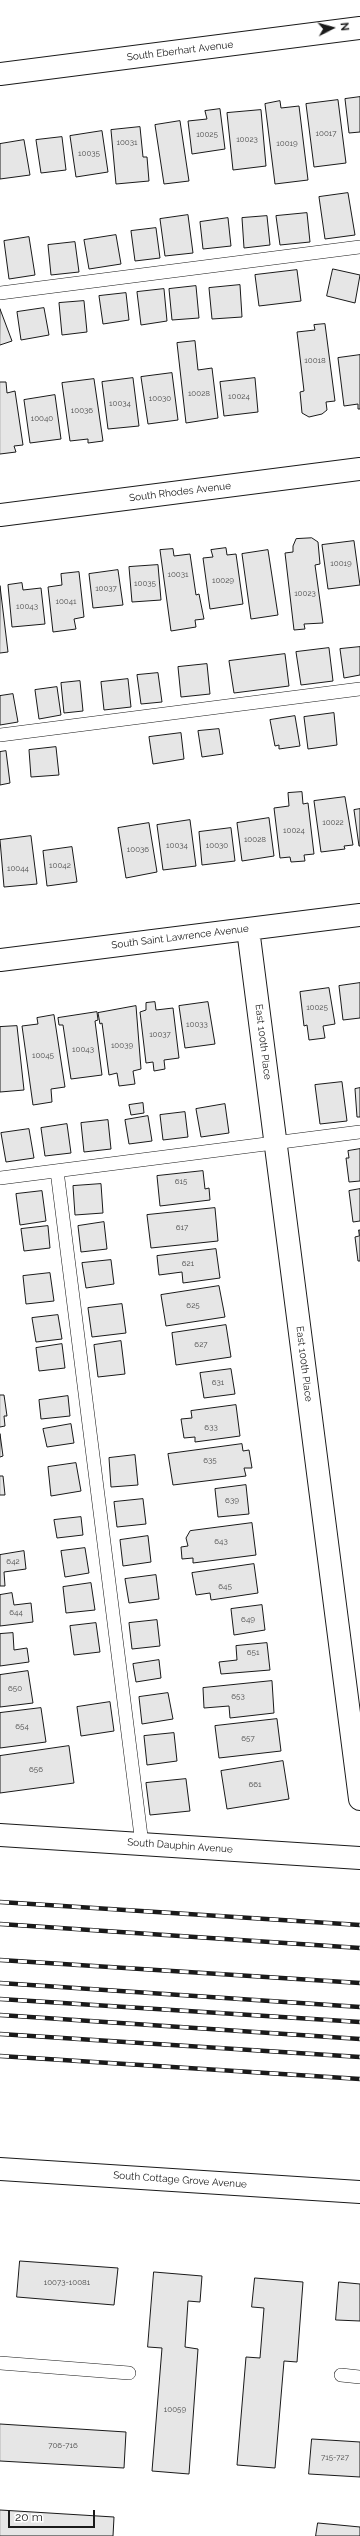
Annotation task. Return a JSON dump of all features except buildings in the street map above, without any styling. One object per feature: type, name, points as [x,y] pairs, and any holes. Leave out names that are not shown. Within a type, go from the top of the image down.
[{"type":"street","name":"South Eberhart Avenue","points":[[0,74],[360,28]]},
{"type":"street","name":"South Rhodes Avenue","points":[[0,514],[360,469]]},
{"type":"street","name":"South Saint Lawrence Avenue","points":[[0,960],[360,915]]},
{"type":"street","name":"East 100th Place","points":[[248,929],[360,1799]]},
{"type":"street","name":"South Dauphin Avenue","points":[[0,1835],[360,1858]]},
{"type":"street","name":"South Cottage Grove Avenue","points":[[0,2169],[360,2192]]},
{"type":"lane","points":[[0,293],[360,247]]},
{"type":"lane","points":[[0,735],[360,689]]},
{"type":"lane","points":[[0,1178],[360,1132]]},
{"type":"lane","points":[[57,1171],[142,1844]]},
{"type":"lane","points":[[0,2363],[129,2373]]},
{"type":"lane","points":[[341,2375],[360,2377]]},
{"type":"railway","points":[[0,1902],[360,1925]]},
{"type":"railway","points":[[0,1924],[360,1948]]},
{"type":"railway","points":[[0,1960],[360,1983]]},
{"type":"railway","points":[[0,1983],[360,2007]]},
{"type":"railway","points":[[0,1999],[360,2022]]},
{"type":"railway","points":[[0,2015],[360,2039]]},
{"type":"railway","points":[[0,2034],[360,2057]]},
{"type":"railway","points":[[0,2056],[360,2079]]}]
